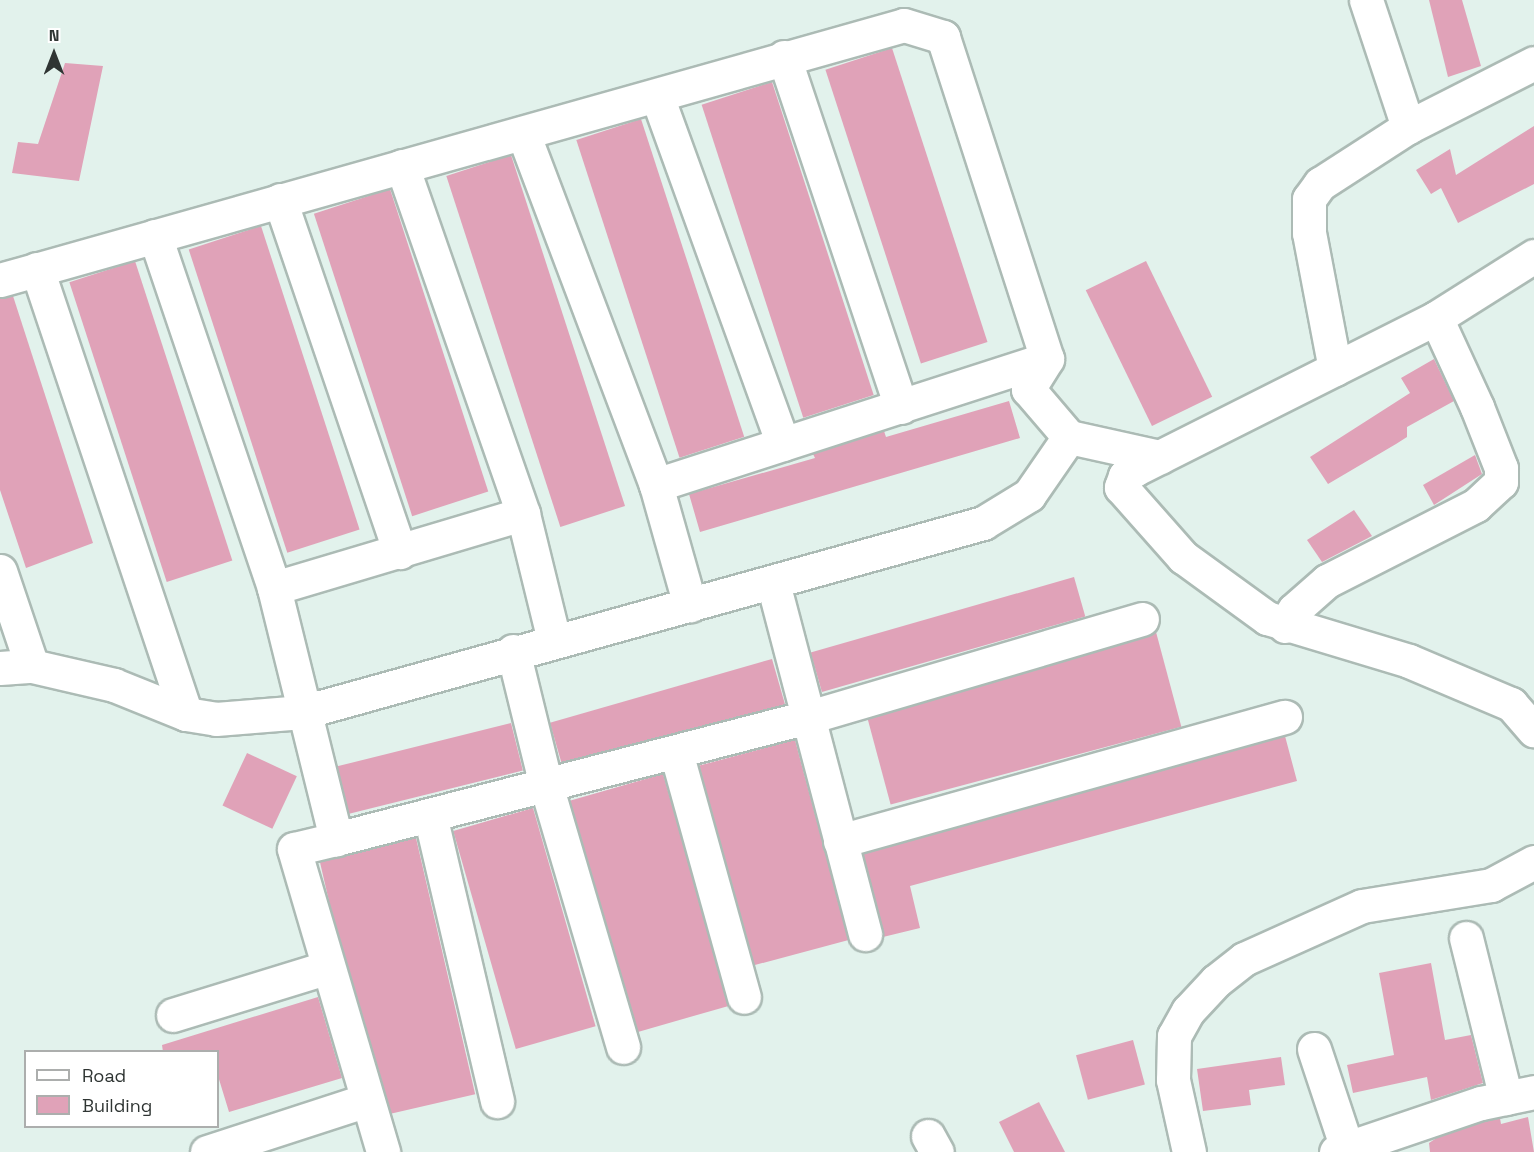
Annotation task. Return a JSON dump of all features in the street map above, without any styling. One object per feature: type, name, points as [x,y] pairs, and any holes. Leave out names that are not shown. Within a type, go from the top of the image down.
[{"type":"street","points":[[1366,0],[1407,127]]},
{"type":"street","points":[[0,280],[657,96],[784,57],[903,26],[943,37],[1047,359]]},
{"type":"street","points":[[784,57],[901,407]]},
{"type":"street","points":[[1335,369],[1309,233],[1309,199],[1320,184],[1407,127],[1534,63]]},
{"type":"street","points":[[657,96],[783,444]]},
{"type":"street","points":[[523,133],[656,485],[690,605]]},
{"type":"street","points":[[402,166],[523,514],[554,640]]},
{"type":"street","points":[[279,200],[400,552]]},
{"type":"street","points":[[155,236],[274,588],[336,839]]},
{"type":"street","points":[[1534,256],[1436,318],[1125,476],[1125,497],[1183,557],[1285,626],[1409,660],[1511,704],[1534,730]]},
{"type":"street","points":[[37,269],[186,714]]},
{"type":"street","points":[[1285,626],[1294,610],[1327,581],[1476,505],[1501,482],[1501,468],[1477,407],[1436,318]]},
{"type":"street","points":[[656,485],[1047,359]]},
{"type":"street","points":[[1047,359],[1028,389],[1069,436],[1160,457]]},
{"type":"street","points":[[0,668],[32,666],[114,685],[186,714],[216,719],[303,712],[513,651],[773,584],[983,523],[1029,495],[1069,436]]},
{"type":"street","points":[[274,588],[523,514]]},
{"type":"street","points":[[0,571],[32,666]]},
{"type":"street","points":[[773,584],[865,934]]},
{"type":"street","points":[[383,1152],[326,968],[294,849],[809,717],[1142,619]]},
{"type":"street","points":[[513,651],[546,785],[623,1047]]},
{"type":"street","points":[[840,841],[1285,717]]},
{"type":"street","points":[[676,752],[744,997]]},
{"type":"street","points":[[430,815],[497,1101]]},
{"type":"street","points":[[1189,1152],[1173,1080],[1174,1036],[1188,1011],[1216,981],[1244,959],[1362,906],[1491,885],[1534,862]]},
{"type":"street","points":[[1314,1049],[1342,1150],[1520,1095],[1466,938]]},
{"type":"street","points":[[173,1015],[326,968]]},
{"type":"street","points":[[207,1152],[367,1100]]},
{"type":"building","points":[[1429,0],[1462,0],[1481,66],[1448,77]]},
{"type":"building","points":[[892,48],[987,342],[921,364],[825,70]]},
{"type":"building","points":[[65,63],[103,66],[79,181],[12,173],[18,142],[38,144]]},
{"type":"building","points":[[772,82],[874,395],[803,418],[702,105]]},
{"type":"building","points":[[641,119],[744,437],[680,458],[576,140]]},
{"type":"building","points":[[1534,126],[1534,184],[1458,223],[1441,188],[1431,194],[1416,170],[1450,149],[1456,175]]},
{"type":"building","points":[[511,155],[625,506],[560,527],[446,176]]},
{"type":"building","points":[[390,189],[488,491],[412,516],[314,214]]},
{"type":"building","points":[[261,226],[360,529],[287,553],[189,249]]},
{"type":"building","points":[[135,261],[232,561],[167,582],[69,282]]},
{"type":"building","points":[[1146,261],[1212,397],[1152,426],[1086,290]]},
{"type":"building","points":[[13,296],[93,543],[26,568],[0,490],[0,298]]},
{"type":"building","points":[[1434,359],[1454,401],[1407,427],[1407,437],[1328,484],[1310,457],[1410,393],[1401,378]]},
{"type":"building","points":[[1009,401],[1020,438],[700,532],[689,494],[815,458],[813,454],[884,431],[886,437]]},
{"type":"building","points":[[1475,455],[1482,474],[1434,505],[1423,485]]},
{"type":"building","points":[[1354,510],[1372,536],[1322,562],[1307,540]]},
{"type":"building","points":[[1074,577],[1085,616],[822,692],[811,653]]},
{"type":"building","points":[[1156,632],[1181,727],[891,805],[865,710]]},
{"type":"building","points":[[772,659],[785,704],[563,768],[550,723]]},
{"type":"building","points":[[511,723],[523,771],[349,814],[337,766]]},
{"type":"building","points":[[1285,736],[1297,781],[910,886],[920,928],[883,937],[863,854]]},
{"type":"building","points":[[795,740],[849,940],[753,966],[699,766]]},
{"type":"building","points":[[247,753],[297,776],[272,829],[222,806]]},
{"type":"building","points":[[663,774],[729,1006],[636,1032],[570,801]]},
{"type":"building","points":[[533,808],[596,1026],[516,1049],[453,831]]},
{"type":"building","points":[[416,838],[475,1094],[379,1117],[320,860]]},
{"type":"building","points":[[1431,963],[1445,1040],[1471,1035],[1483,1083],[1431,1100],[1427,1077],[1353,1093],[1347,1065],[1394,1055],[1379,973]]},
{"type":"building","points":[[318,997],[342,1078],[229,1112],[219,1079],[219,1050],[163,1050],[162,1045]]},
{"type":"building","points":[[1133,1040],[1145,1084],[1088,1100],[1076,1055]]},
{"type":"building","points":[[1281,1057],[1285,1085],[1249,1090],[1251,1105],[1203,1111],[1197,1069]]},
{"type":"building","points":[[1039,1102],[1065,1152],[1014,1152],[999,1122]]},
{"type":"building","points":[[1528,1117],[1534,1152],[1430,1152],[1429,1143],[1438,1137],[1486,1121],[1500,1118],[1501,1124]]}]
